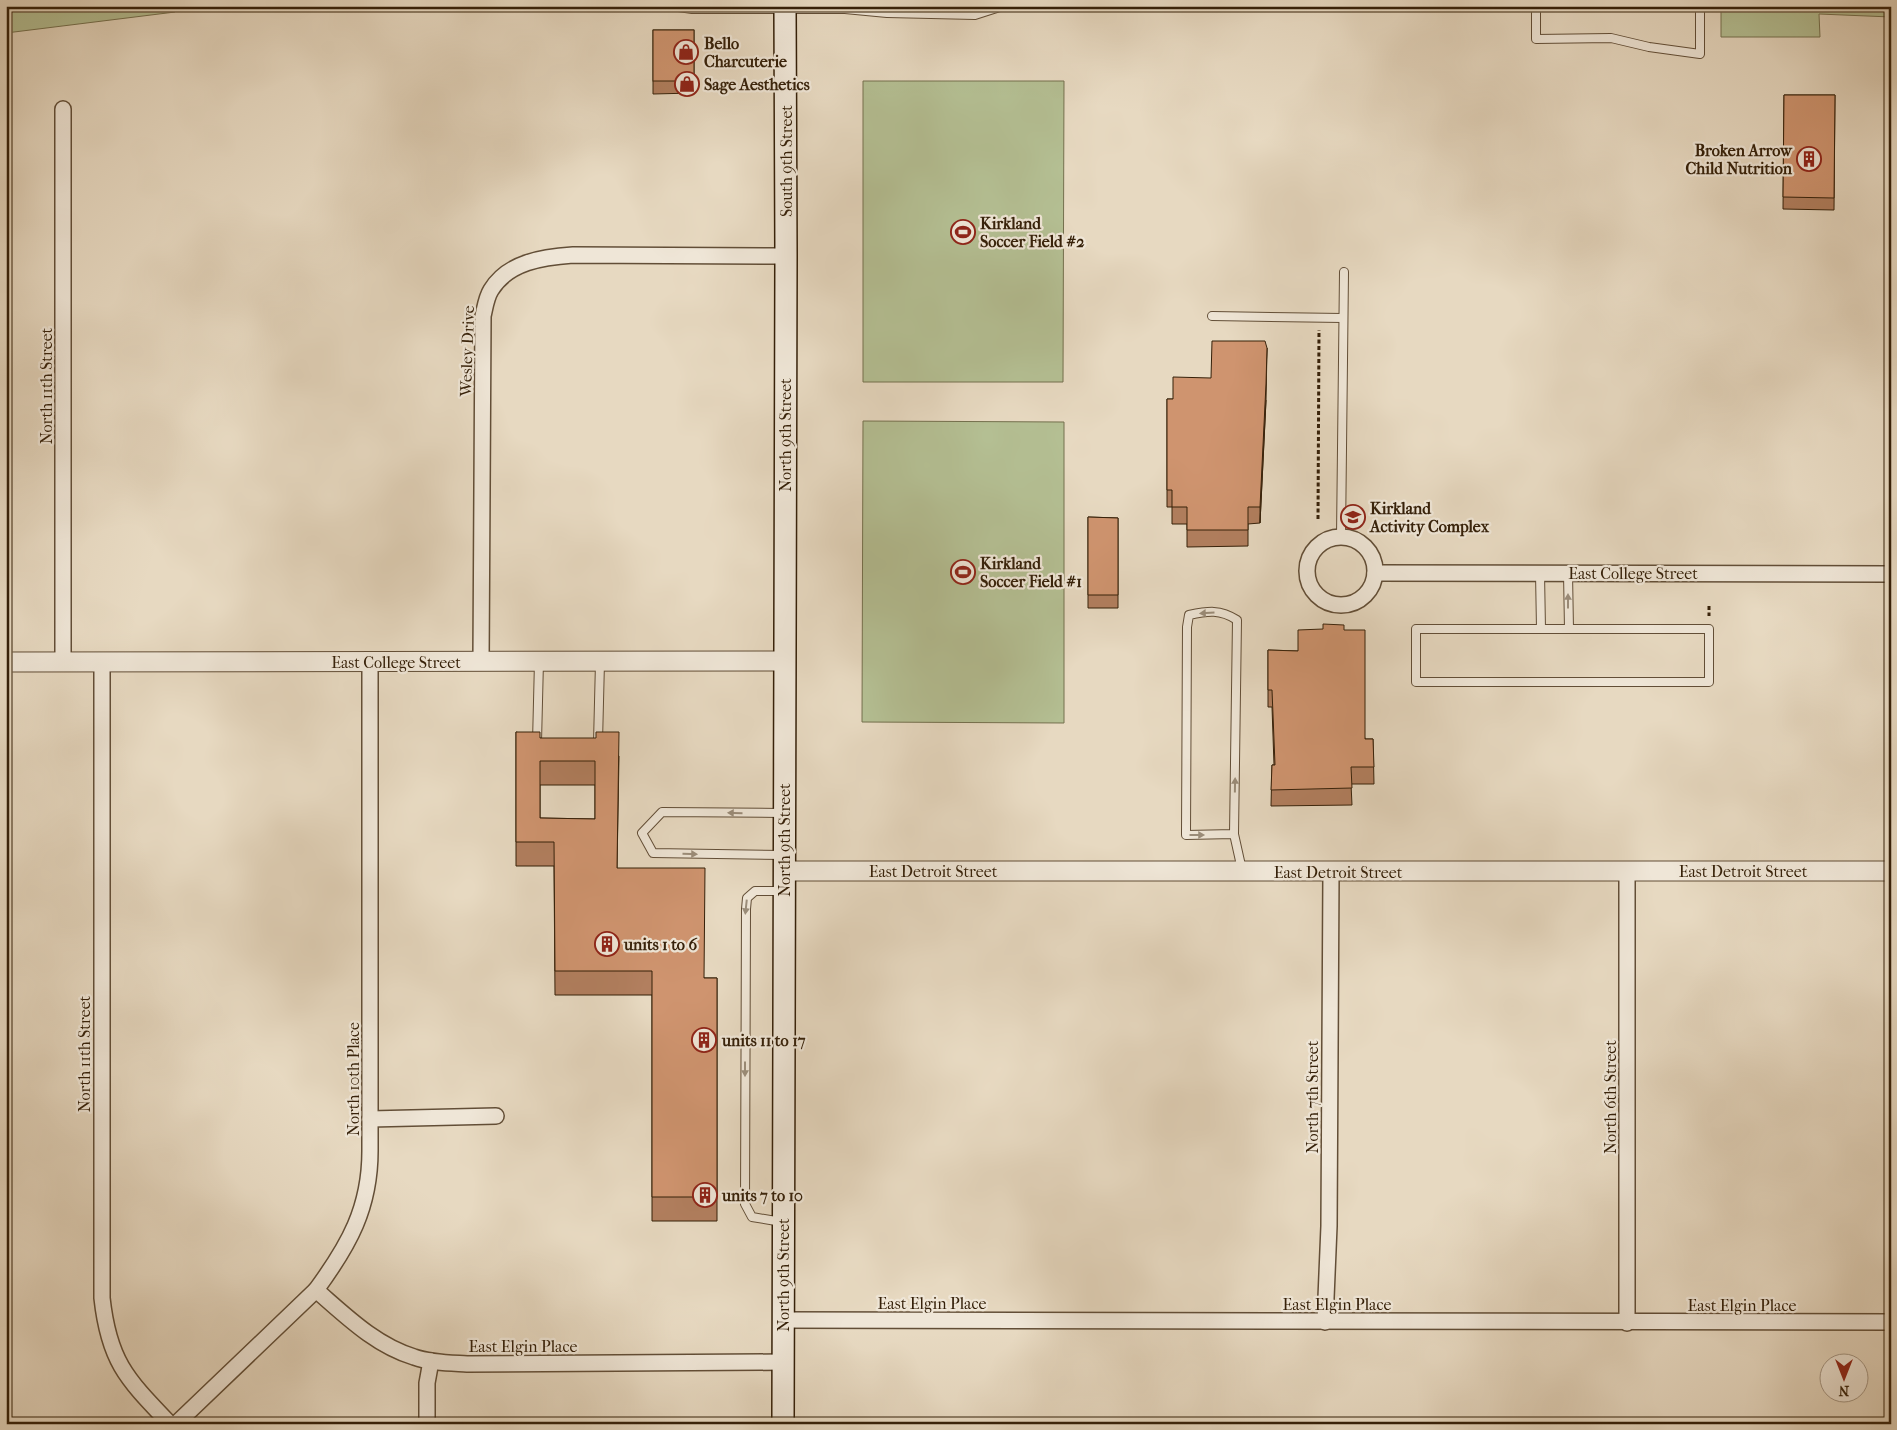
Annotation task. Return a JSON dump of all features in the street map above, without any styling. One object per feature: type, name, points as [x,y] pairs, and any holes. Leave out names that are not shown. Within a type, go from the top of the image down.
[{"type":"main road","name":"South 9th Street","points":[[785,8],[786,256]]},
{"type":"main road","name":"North 9th Street","points":[[783,1424],[786,256]]},
{"type":"street","name":"North 11th Street","points":[[63,110],[63,662]]},
{"type":"street","name":"Wesley Drive","points":[[481,662],[483,316],[491,290],[510,271],[536,258],[548,256],[786,256]]},
{"type":"street","points":[[1341,537],[1353,539],[1362,544],[1370,553],[1375,573],[1373,585],[1366,595],[1357,602],[1346,606],[1322,601],[1308,583],[1306,571],[1308,560],[1322,542],[1341,537]]},
{"type":"street","name":"East College Street","points":[[1375,573],[1891,574]]},
{"type":"street","name":"East College Street","points":[[6,662],[785,661]]},
{"type":"street","name":"North 11th Street","points":[[102,662],[102,1298],[108,1338],[122,1369],[135,1388],[170,1424]]},
{"type":"street","name":"North 10th Place","points":[[176,1424],[316,1290],[345,1247],[360,1218],[370,1169],[370,662]]},
{"type":"street","name":"North 6th Street","points":[[1627,1323],[1628,871]]},
{"type":"street","name":"East Detroit Street","points":[[784,872],[1891,871]]},
{"type":"street","name":"North 7th Street","points":[[1325,1322],[1329,1226],[1331,872]]},
{"type":"street","points":[[370,1119],[496,1116]]},
{"type":"street","name":"East Elgin Place","points":[[316,1290],[357,1326],[380,1342],[413,1357],[431,1361],[468,1364],[783,1362]]},
{"type":"street","name":"East Elgin Place","points":[[783,1320],[1891,1322]]},
{"type":"street","points":[[427,1424],[427,1383],[431,1361]]},
{"type":"lane","points":[[672,6],[692,9],[845,8],[887,13],[975,15],[1003,6]]},
{"type":"lane","points":[[1536,6],[1536,39],[1611,38],[1649,47],[1700,54],[1700,6]]},
{"type":"lane","points":[[1341,537],[1344,272]]},
{"type":"lane","points":[[1212,316],[1343,318]]},
{"type":"lane","points":[[1540,573],[1541,629]]},
{"type":"lane","points":[[1568,573],[1568,629]]},
{"type":"lane","points":[[1234,834],[1186,835],[1187,628],[1189,615],[1204,612],[1225,612],[1237,620],[1234,834],[1242,872]]},
{"type":"lane","points":[[1416,629],[1568,629],[1709,629],[1709,682],[1416,682],[1416,629]]},
{"type":"lane","points":[[537,750],[539,661]]},
{"type":"lane","points":[[598,750],[600,662]]},
{"type":"lane","points":[[784,813],[662,812],[642,833],[653,854],[784,872]]},
{"type":"lane","points":[[783,1222],[752,1217],[745,1204],[747,898],[784,872]]},
{"type":"path","points":[[1318,519],[1320,317]]},
{"type":"green space","points":[[6,6],[175,6],[175,12],[6,33]]},
{"type":"green space","points":[[1721,6],[1891,6],[1891,17],[1819,14],[1820,37],[1721,37]]},
{"type":"green space","name":"Kirkland Soccer Field #2","points":[[863,81],[1064,81],[1063,382],[863,382]]},
{"type":"green space","name":"Kirkland Soccer Field #1","points":[[863,421],[1064,422],[1064,723],[862,722]]},
{"type":"building","points":[[653,30],[694,30],[694,81],[653,81]]},
{"type":"building","name":"Broken Arrow Child Nutrition","points":[[1784,95],[1835,95],[1834,198],[1783,197]]},
{"type":"building","points":[[1212,341],[1265,341],[1267,348],[1260,507],[1248,507],[1248,530],[1187,530],[1187,507],[1172,507],[1172,490],[1167,490],[1167,399],[1173,399],[1173,377],[1211,378]]},
{"type":"building","points":[[1088,517],[1118,518],[1118,595],[1088,595]]},
{"type":"building","points":[[1323,624],[1344,625],[1344,630],[1365,630],[1365,739],[1373,739],[1374,767],[1351,767],[1352,788],[1271,790],[1272,765],[1275,765],[1272,690],[1268,690],[1268,650],[1298,651],[1298,630],[1323,629]]},
{"type":"building","points":[[516,732],[540,732],[540,738],[596,738],[596,732],[619,732],[617,868],[705,868],[704,978],[717,978],[717,1197],[652,1197],[652,971],[555,971],[554,842],[516,842]],"holes":[[[540,761],[595,761],[595,819],[540,818]]]},
{"type":"place","name":"Bello Charcuterie","points":[[686,52]]},
{"type":"place","name":"Sage Aesthetics","points":[[687,84]]},
{"type":"place","name":"Broken Arrow Child Nutrition","points":[[1809,159]]},
{"type":"place","name":"Kirkland Soccer Field #2","points":[[963,232]]},
{"type":"place","name":"Kirkland Activity Complex","points":[[1353,517]]},
{"type":"place","name":"Kirkland Soccer Field #1","points":[[963,572]]},
{"type":"place","name":"units 1 to 6","points":[[607,944]]},
{"type":"place","name":"units 11 to 17","points":[[704,1040]]},
{"type":"place","name":"units 7 to 10","points":[[705,1195]]}]
